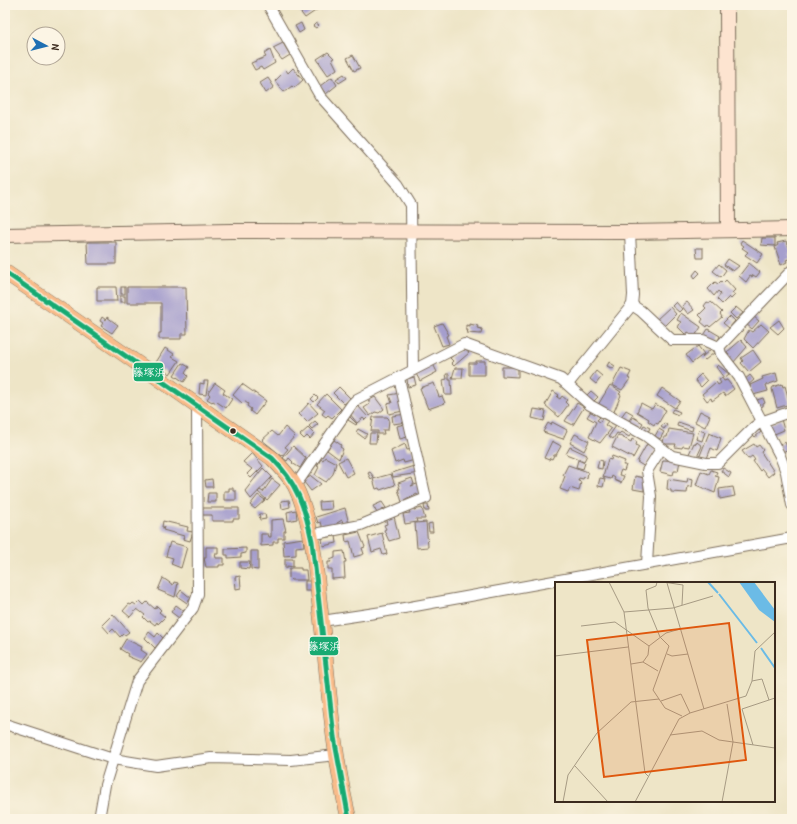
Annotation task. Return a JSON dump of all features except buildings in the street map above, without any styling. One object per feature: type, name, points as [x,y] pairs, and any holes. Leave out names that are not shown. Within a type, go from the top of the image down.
[{"type":"main road","points":[[5,272],[272,458],[284,470],[295,486],[305,512],[310,535],[322,621],[336,755],[341,788],[349,819]]},
{"type":"street","points":[[268,5],[320,96],[398,184],[411,205],[412,370]]},
{"type":"street","points":[[727,5],[728,230]]},
{"type":"street","points":[[5,235],[231,231],[630,232],[792,229]]},
{"type":"street","points":[[568,384],[632,305],[633,295],[630,232]]},
{"type":"street","points":[[718,347],[792,270]]},
{"type":"street","points":[[632,305],[641,311],[672,340],[703,340],[718,347],[721,354],[738,377],[780,456],[786,472],[792,505]]},
{"type":"street","points":[[295,486],[357,399],[464,344],[550,374],[568,384],[590,405],[646,436],[672,456],[706,463],[718,463],[754,427],[761,422],[792,410]]},
{"type":"street","points":[[310,535],[361,525],[426,498],[399,378]]},
{"type":"street","points":[[99,819],[113,759],[137,681],[193,608],[198,594],[197,406]]},
{"type":"street","points":[[647,564],[651,496],[647,471],[661,449]]},
{"type":"street","points":[[322,621],[382,612],[792,538]]},
{"type":"street","points":[[5,724],[113,759],[156,766],[211,758],[291,760],[336,755]]},
{"type":"transit line","name":"藤塚浜","points":[[5,272],[272,458],[281,467],[294,486],[303,506],[312,541],[334,737],[349,819]]}]
